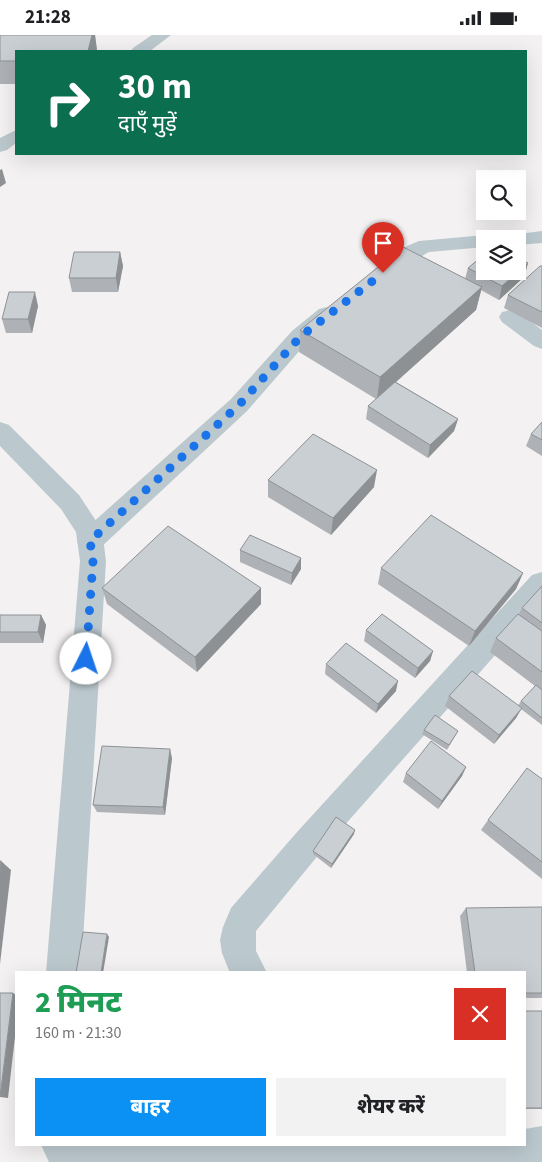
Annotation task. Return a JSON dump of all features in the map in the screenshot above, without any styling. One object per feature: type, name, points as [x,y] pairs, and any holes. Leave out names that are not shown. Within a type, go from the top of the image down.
[{"type":"street","points":[[140,50],[163,35]]},
{"type":"street","points":[[0,146],[15,136]]},
{"type":"street","points":[[526,238],[542,237]]},
{"type":"street","points":[[368,284],[414,251],[426,246],[476,242]]},
{"type":"street","points":[[90,541],[239,405],[300,337],[345,301]]},
{"type":"street","points":[[510,317],[542,341]]},
{"type":"street","points":[[0,431],[70,502],[88,530],[93,561],[63,971]]},
{"type":"street","points":[[249,971],[238,951],[236,933],[242,920],[542,583]]},
{"type":"street","points":[[61,1146],[70,1158],[86,1162],[393,1148],[462,1152],[482,1160],[542,1145]]},
{"type":"building","points":[[0,35],[92,35],[88,50],[15,50],[15,61],[0,61]]},
{"type":"building","points":[[403,247],[482,287],[380,377],[300,330]]},
{"type":"building","points":[[74,252],[120,252],[116,278],[69,278]]},
{"type":"building","points":[[476,261],[476,272],[468,268]]},
{"type":"building","points":[[542,266],[542,312],[508,295]]},
{"type":"building","points":[[491,280],[509,280],[502,286]]},
{"type":"building","points":[[9,292],[35,292],[28,319],[2,319]]},
{"type":"building","points":[[395,382],[458,419],[430,445],[368,406]]},
{"type":"building","points":[[542,422],[542,440],[531,434]]},
{"type":"building","points":[[313,434],[377,470],[333,518],[268,480]]},
{"type":"building","points":[[431,515],[523,573],[475,631],[381,568]]},
{"type":"building","points":[[168,526],[261,588],[195,657],[102,588]]},
{"type":"building","points":[[250,535],[301,558],[292,573],[240,550]]},
{"type":"building","points":[[542,586],[542,623],[522,608]]},
{"type":"building","points":[[382,614],[433,651],[418,668],[366,630]]},
{"type":"building","points":[[518,614],[542,631],[542,672],[496,638]]},
{"type":"building","points":[[0,615],[41,615],[38,632],[0,632]]},
{"type":"building","points":[[346,643],[398,681],[378,704],[326,664]]},
{"type":"building","points":[[472,671],[522,708],[499,735],[449,696]]},
{"type":"building","points":[[536,685],[542,690],[542,718],[521,701]]},
{"type":"building","points":[[435,715],[458,731],[449,745],[424,730]]},
{"type":"building","points":[[431,741],[466,767],[442,801],[406,773]]},
{"type":"building","points":[[102,746],[170,749],[163,807],[93,805]]},
{"type":"building","points":[[527,768],[542,779],[542,862],[488,820]]},
{"type":"building","points":[[336,817],[355,830],[332,864],[313,851]]},
{"type":"building","points":[[542,907],[542,993],[526,993],[526,971],[475,971],[466,908]]},
{"type":"building","points":[[83,932],[107,934],[101,971],[76,971]]},
{"type":"building","points":[[0,993],[13,993],[0,1097]]},
{"type":"building","points":[[526,1011],[542,1011],[542,1108],[526,1108]]},
{"type":"route","points":[[86,659],[93,561],[90,541],[239,405],[310,327],[383,273]]}]
